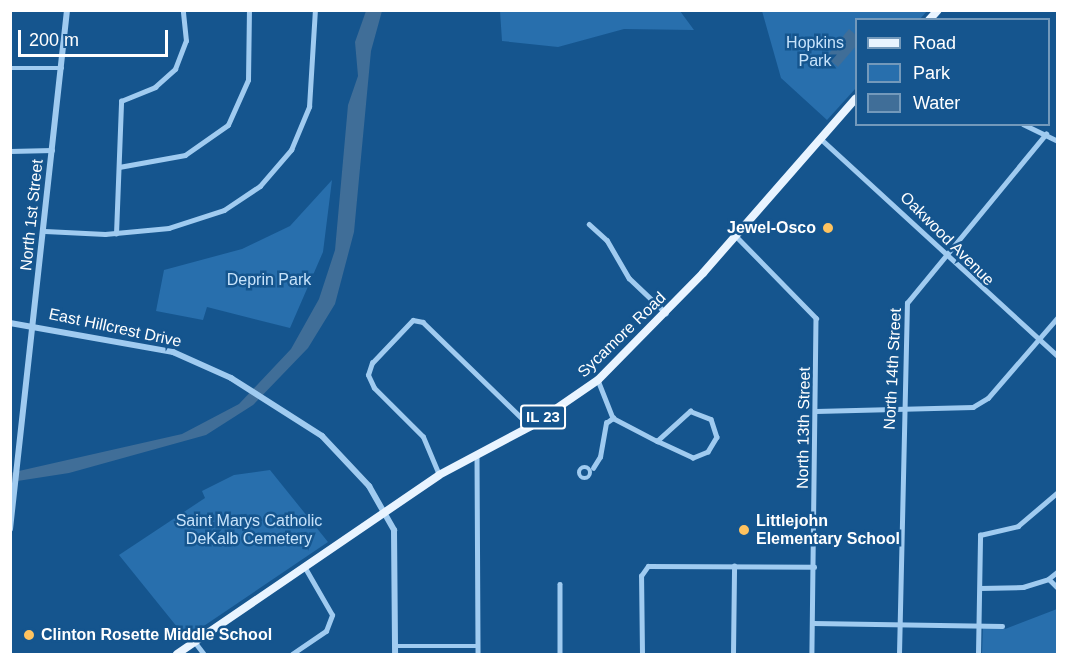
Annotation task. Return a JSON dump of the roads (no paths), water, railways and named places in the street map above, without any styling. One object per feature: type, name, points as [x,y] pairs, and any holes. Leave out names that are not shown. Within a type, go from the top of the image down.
[{"type":"main road","name":"Sycamore Road","points":[[177,654],[439,475],[531,426],[598,380],[666,313],[855,99]]},
{"type":"street","name":"North 1st Street","points":[[10,529],[68,10]]},
{"type":"street","points":[[116,234],[122,100],[155,87],[180,60],[186,36],[183,10]]},
{"type":"street","points":[[119,167],[185,155],[228,125],[248,80],[249,10]]},
{"type":"street","points":[[45,231],[116,234],[207,217],[240,201],[276,171],[298,138],[309,107],[315,10]]},
{"type":"street","points":[[10,68],[62,68]]},
{"type":"street","points":[[1028,126],[1058,141]]},
{"type":"street","name":"North 14th Street","points":[[899,654],[902,412],[907,303],[1046,134]]},
{"type":"street","name":"Oakwood Avenue","points":[[821,139],[945,256],[1058,356]]},
{"type":"street","points":[[10,151],[52,150]]},
{"type":"street","points":[[589,224],[607,240],[629,278],[666,313]]},
{"type":"street","name":"North 13th Street","points":[[736,236],[814,313],[816,411],[812,654]]},
{"type":"street","points":[[816,411],[902,412],[978,405],[1058,317]]},
{"type":"street","points":[[439,475],[419,432],[374,388],[368,375],[413,320],[423,322],[531,426]]},
{"type":"street","name":"East Hillcrest Drive","points":[[10,323],[34,324],[173,352],[245,386],[275,403],[331,444],[386,510]]},
{"type":"street","points":[[598,380],[613,418],[657,441],[697,457],[712,447],[716,430],[707,416],[687,412],[657,441]]},
{"type":"street","points":[[593,468],[600,457],[606,423],[613,418]]},
{"type":"street","points":[[477,454],[478,654]]},
{"type":"street","points":[[978,654],[980,535],[1018,526],[1057,495]]},
{"type":"street","points":[[386,510],[395,548],[395,654]]},
{"type":"street","points":[[642,654],[642,573],[658,565],[814,567]]},
{"type":"street","points":[[733,654],[734,566]]},
{"type":"street","points":[[291,654],[326,631],[332,615],[305,568]]},
{"type":"street","points":[[980,588],[1023,587],[1050,579],[1058,572]]},
{"type":"street","points":[[1050,579],[1058,588]]},
{"type":"street","points":[[560,584],[561,654]]},
{"type":"street","points":[[813,623],[1002,626]]},
{"type":"street","points":[[195,642],[204,654]]},
{"type":"street","points":[[395,646],[478,646]]},
{"type":"water","points":[[366,11],[382,11],[371,51],[354,232],[335,304],[308,348],[253,405],[206,435],[69,473],[11,482],[10,473],[182,434],[239,404],[291,349],[319,299],[335,250],[348,105],[358,76],[355,42]]},
{"type":"water","points":[[849,29],[855,34],[855,47],[838,67],[826,57]]},
{"type":"place","name":"Jewel-Osco","points":[[828,228]]},
{"type":"place","name":"Littlejohn Elementary School","points":[[744,530]]},
{"type":"place","name":"Clinton Rosette Middle School","points":[[29,635]]},
{"type":"park label","name":"Hopkins Park","points":[[815,52]]},
{"type":"park label","name":"Deprin Park","points":[[269,280]]},
{"type":"park label","name":"Saint Marys Catholic DeKalb Cemetery","points":[[249,530]]}]
